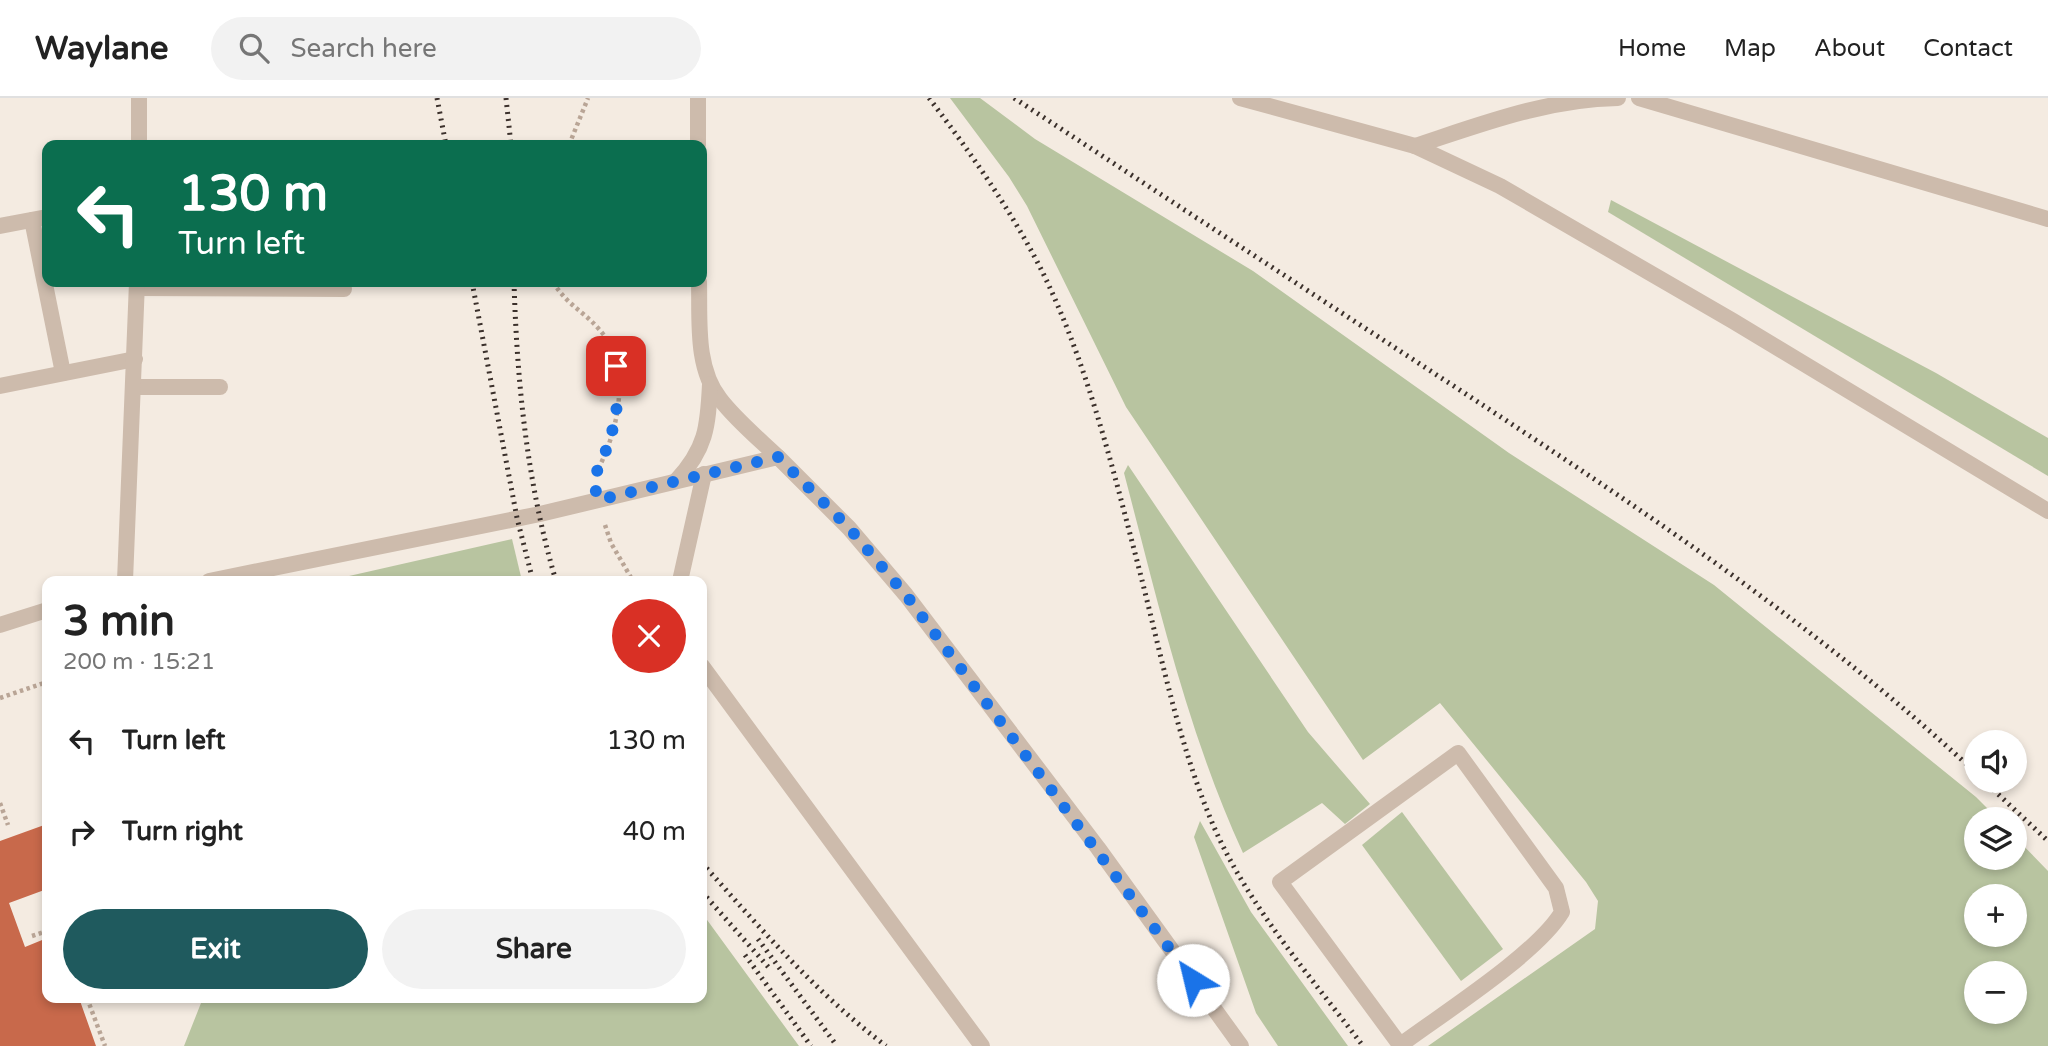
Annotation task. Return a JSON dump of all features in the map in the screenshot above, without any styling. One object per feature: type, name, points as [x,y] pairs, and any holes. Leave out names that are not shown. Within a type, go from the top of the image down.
[{"type":"lane","points":[[139,98],[139,140]]},
{"type":"lane","points":[[698,98],[698,140]]},
{"type":"lane","points":[[1240,98],[1415,146],[1500,186],[1721,314],[2048,511]]},
{"type":"lane","points":[[1415,146],[1511,114],[1578,99],[1618,98]]},
{"type":"lane","points":[[1639,98],[2048,219]]},
{"type":"lane","points":[[0,226],[40,219]]},
{"type":"lane","points":[[50,287],[63,373]]},
{"type":"lane","points":[[125,576],[137,287]]},
{"type":"lane","points":[[240,287],[344,289]]},
{"type":"lane","points":[[699,287],[704,365],[719,399],[849,528],[906,595],[1098,848],[1241,1046]]},
{"type":"lane","points":[[0,386],[135,359]]},
{"type":"lane","points":[[675,482],[696,459],[703,441],[709,420],[710,381]]},
{"type":"lane","points":[[134,387],[220,387]]},
{"type":"lane","points":[[233,576],[598,500],[778,457]]},
{"type":"lane","points":[[681,576],[704,474]]},
{"type":"lane","points":[[0,625],[42,612]]},
{"type":"lane","points":[[707,673],[982,1046]]},
{"type":"lane","points":[[1458,753],[1556,888],[1562,912],[1552,929],[1400,1046],[1280,883],[1458,753]]},
{"type":"path","points":[[571,140],[588,98]]},
{"type":"path","points":[[556,287],[565,302],[599,329],[616,366],[620,395],[604,458],[593,479],[611,543],[630,576]]},
{"type":"path","points":[[0,698],[42,684]]},
{"type":"path","points":[[0,803],[8,825]]},
{"type":"path","points":[[32,936],[42,932]]},
{"type":"path","points":[[89,1003],[105,1046]]},
{"type":"green space","points":[[950,98],[980,98],[1035,139],[1253,271],[1509,453],[1714,585],[1964,787],[1964,793],[1971,793],[1976,797],[1986,807],[1964,807],[1964,870],[2027,870],[2027,849],[2048,871],[2048,1046],[1428,1046],[1595,929],[1598,901],[1586,882],[1440,703],[1363,760],[1126,407],[1027,206],[1009,177]]},
{"type":"green space","points":[[1611,200],[1936,373],[2048,438],[2048,476],[1608,212]]},
{"type":"green space","points":[[1128,465],[1308,732],[1370,804],[1345,824],[1322,803],[1243,853],[1223,807],[1175,666],[1124,473]]},
{"type":"green space","points":[[512,539],[521,576],[349,576]]},
{"type":"green space","points":[[1402,812],[1503,949],[1461,981],[1362,845]]},
{"type":"green space","points":[[1200,821],[1251,912],[1348,1046],[1278,1046],[1256,1013],[1194,837]]},
{"type":"green space","points":[[707,920],[799,1046],[184,1046],[201,1003],[707,1003]]},
{"type":"building","points":[[42,826],[42,891],[9,903],[25,947],[42,940],[42,1003],[81,1003],[96,1046],[0,1046],[0,841]]},
{"type":"railway","points":[[437,98],[445,140]]},
{"type":"railway","points":[[506,98],[510,140]]},
{"type":"railway","points":[[929,98],[975,160],[1017,226],[1042,271],[1072,340],[1107,448],[1179,728],[1214,827],[1228,857],[1263,913],[1363,1046]]},
{"type":"railway","points":[[1014,98],[1535,439],[1666,528],[1857,670],[1964,762]]},
{"type":"railway","points":[[473,287],[517,518],[532,576]]},
{"type":"railway","points":[[514,287],[525,433],[538,507],[555,576]]},
{"type":"railway","points":[[1997,793],[2048,841]]},
{"type":"railway","points":[[707,869],[812,982],[886,1046]]},
{"type":"railway","points":[[707,898],[770,969]]},
{"type":"railway","points":[[758,939],[837,1046]]},
{"type":"railway","points":[[745,955],[811,1046]]},
{"type":"route","points":[[616,366],[620,395],[604,458],[593,479],[598,500],[778,457],[849,528],[906,595],[1098,848],[1193,980]]}]
